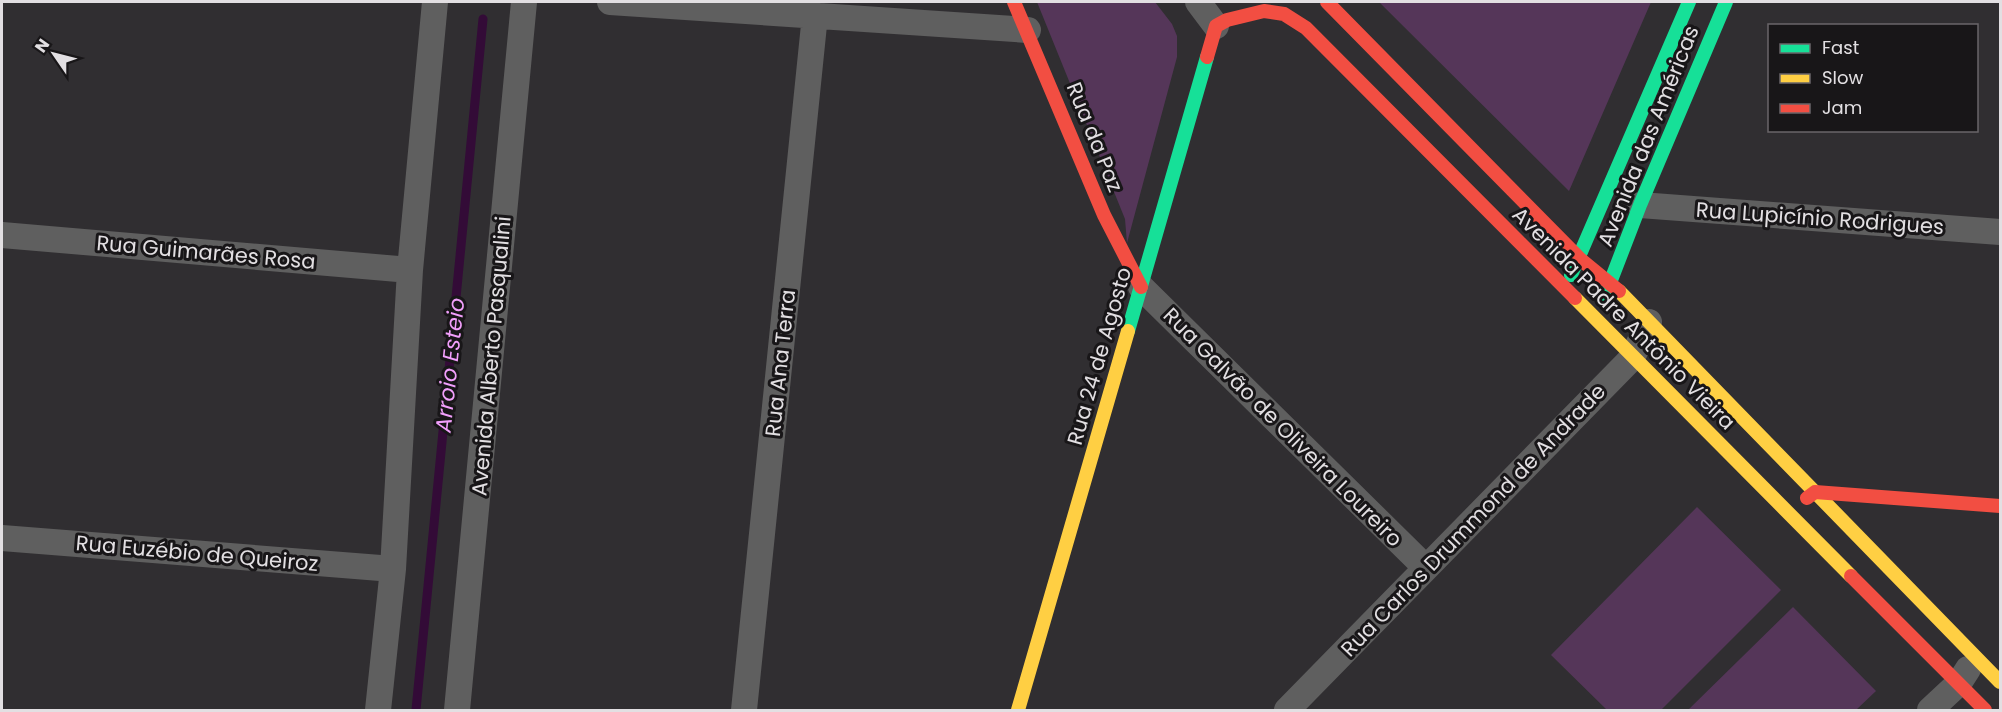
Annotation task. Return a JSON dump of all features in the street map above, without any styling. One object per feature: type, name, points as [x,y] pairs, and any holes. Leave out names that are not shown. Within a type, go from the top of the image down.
[{"type":"main road","name":"Rua da Paz","points":[[1014,2],[1028,30],[1104,214],[1141,287]]},
{"type":"main road","points":[[1222,22],[1235,2]]},
{"type":"main road","name":"Avenida Padre Antônio Vieira","points":[[1327,2],[1580,259],[1611,283],[2001,681]]},
{"type":"main road","name":"Avenida das Américas","points":[[1564,289],[1580,259],[1689,2]]},
{"type":"main road","name":"Avenida das Américas","points":[[1594,319],[1611,283],[1640,205],[1726,2]]},
{"type":"main road","name":"Avenida Padre Antônio Vieira","points":[[1222,22],[1245,17],[1255,12],[1269,11],[1293,17],[1306,28],[1985,711]]},
{"type":"main road","name":"Rua 24 de Agosto","points":[[1018,711],[1141,287],[1222,22]]},
{"type":"main road","points":[[1790,513],[1815,492],[2001,506]]},
{"type":"street","points":[[378,711],[393,569],[410,270],[435,2]]},
{"type":"street","name":"Avenida Alberto Pasqualini","points":[[457,711],[524,2]]},
{"type":"street","points":[[610,2],[1028,30]]},
{"type":"street","points":[[1198,2],[1222,22]]},
{"type":"street","name":"Rua Ana Terra","points":[[744,711],[815,15]]},
{"type":"street","name":"Rua Lupicínio Rodrigues","points":[[1640,205],[2001,232]]},
{"type":"street","name":"Rua Guimarães Rosa","points":[[2,235],[410,270]]},
{"type":"street","name":"Rua Galvão de Oliveira Loureiro","points":[[1141,287],[1425,567]]},
{"type":"street","name":"Rua Carlos Drummond de Andrade","points":[[1287,711],[1425,567],[1632,358],[1649,322]]},
{"type":"street","name":"Rua Euzébio de Queiroz","points":[[2,538],[393,569]]},
{"type":"street","points":[[1930,711],[1959,683],[1977,657]]},
{"type":"shaded area","points":[[1037,2],[1155,2],[1172,24],[1177,36],[1177,57],[1127,243],[1125,219]]},
{"type":"shaded area","points":[[1379,2],[1651,2],[1569,191]]},
{"type":"shaded area","points":[[1697,507],[1781,590],[1661,710],[1607,710],[1551,655]]},
{"type":"shaded area","points":[[1793,607],[1876,691],[1856,710],[1688,710]]},
{"type":"waterway","name":"Arroio Esteio","points":[[416,710],[483,19]]},
{"type":"traffic: fast","points":[[1571,275],[1689,2]]},
{"type":"traffic: fast","points":[[1603,301],[1640,205],[1726,2]]},
{"type":"traffic: fast","points":[[1128,331],[1207,57]]},
{"type":"traffic: slow","points":[[1619,291],[2000,682]]},
{"type":"traffic: slow","points":[[1575,298],[1851,576]]},
{"type":"traffic: slow","points":[[1018,710],[1128,331]]},
{"type":"traffic: jam","points":[[1014,2],[1104,215],[1141,287]]},
{"type":"traffic: jam","points":[[1327,2],[1580,259],[1619,291]]},
{"type":"traffic: jam","points":[[1207,57],[1216,26],[1227,20],[1264,11],[1284,14],[1306,28],[1575,298]]},
{"type":"traffic: jam","points":[[1807,498],[1815,492],[2000,506]]},
{"type":"traffic: jam","points":[[1851,576],[1985,710]]}]
